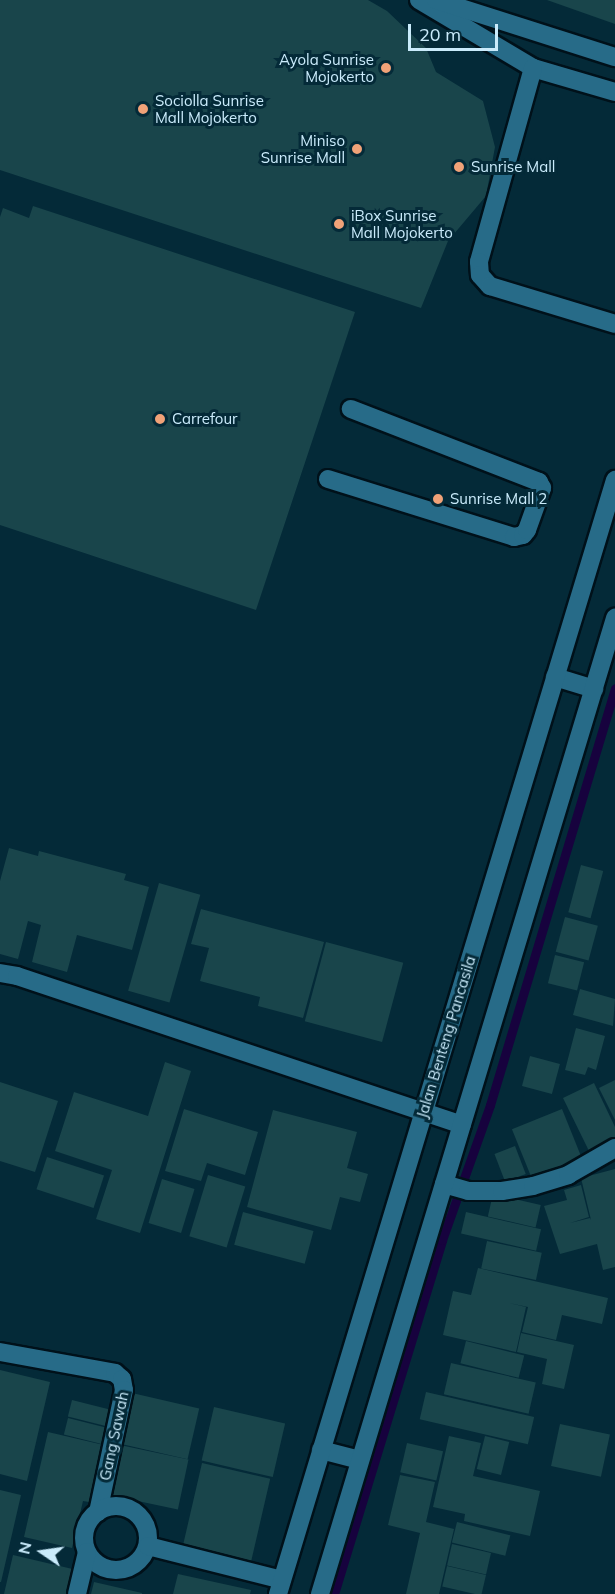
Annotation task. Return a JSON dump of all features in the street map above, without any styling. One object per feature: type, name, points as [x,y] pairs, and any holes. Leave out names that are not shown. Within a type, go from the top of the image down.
[{"type":"street","points":[[418,0],[533,68],[615,92]]},
{"type":"street","points":[[436,0],[615,57]]},
{"type":"street","points":[[533,68],[479,262],[480,275],[490,286],[615,324]]},
{"type":"street","points":[[328,479],[514,537],[523,535],[527,530],[542,488],[539,482],[351,408]]},
{"type":"street","name":"Jalan Benteng Pancasila","points":[[280,1587],[615,480]]},
{"type":"street","points":[[320,1594],[360,1460],[455,1187],[462,1125],[615,618]]},
{"type":"street","points":[[555,677],[594,689]]},
{"type":"street","points":[[0,974],[17,976],[462,1125]]},
{"type":"street","points":[[455,1187],[502,1191],[533,1186],[568,1175],[615,1148]]},
{"type":"street","name":"Gang Sawah","points":[[0,1352],[114,1373],[122,1379],[124,1390],[98,1512]]},
{"type":"street","points":[[321,1450],[360,1460]]},
{"type":"street","points":[[77,1594],[87,1552],[86,1530],[98,1512],[119,1506],[130,1509],[146,1524],[148,1546],[135,1565],[125,1570],[103,1568],[87,1552]]},
{"type":"street","points":[[148,1546],[280,1587]]},
{"type":"building","points":[[0,0],[368,0],[387,11],[426,48],[436,72],[483,101],[495,147],[486,196],[448,241],[421,308],[0,170]]},
{"type":"building","points":[[547,0],[615,0],[615,24]]},
{"type":"building","name":"Carrefour","points":[[33,206],[355,312],[256,610],[0,525],[0,217],[3,208],[29,218]]},
{"type":"building","points":[[9,848],[38,856],[39,851],[126,874],[124,880],[149,887],[132,950],[77,935],[67,972],[32,962],[41,925],[28,921],[18,959],[0,954],[0,881]]},
{"type":"building","points":[[581,865],[603,871],[591,918],[568,912]]},
{"type":"building","points":[[159,883],[200,895],[169,1003],[128,991]]},
{"type":"building","points":[[201,909],[324,942],[303,1018],[258,1006],[260,997],[200,981],[209,948],[191,944]]},
{"type":"building","points":[[565,917],[598,926],[589,961],[556,952]]},
{"type":"building","points":[[326,942],[403,963],[382,1042],[305,1021]]},
{"type":"building","points":[[555,955],[584,962],[577,990],[548,983]]},
{"type":"building","points":[[580,989],[615,999],[613,1026],[573,1015]]},
{"type":"building","points":[[576,1028],[605,1036],[596,1070],[588,1067],[585,1075],[565,1070]]},
{"type":"building","points":[[530,1056],[560,1064],[552,1094],[522,1086]]},
{"type":"building","points":[[165,1062],[191,1071],[140,1233],[96,1219],[112,1170],[55,1151],[74,1092],[148,1116]]},
{"type":"building","points":[[615,1080],[615,1120],[599,1088]]},
{"type":"building","points":[[0,1082],[58,1101],[35,1172],[0,1161]]},
{"type":"building","points":[[594,1083],[615,1127],[615,1138],[589,1151],[563,1098]]},
{"type":"building","points":[[184,1109],[258,1132],[245,1175],[207,1163],[201,1181],[165,1171]]},
{"type":"building","points":[[562,1109],[582,1158],[532,1178],[512,1129]]},
{"type":"building","points":[[273,1110],[357,1132],[347,1168],[368,1174],[360,1202],[340,1197],[331,1230],[247,1207]]},
{"type":"building","points":[[515,1146],[526,1174],[505,1182],[494,1154]]},
{"type":"building","points":[[47,1157],[104,1176],[94,1208],[36,1189]]},
{"type":"building","points":[[615,1169],[615,1267],[603,1270],[597,1244],[560,1254],[544,1206],[567,1200],[564,1190],[581,1185],[589,1217],[570,1223],[590,1218],[591,1220],[581,1178]]},
{"type":"building","points":[[208,1175],[245,1186],[227,1248],[189,1236]]},
{"type":"building","points":[[162,1179],[195,1189],[181,1233],[149,1223]]},
{"type":"building","points":[[493,1194],[541,1205],[536,1227],[488,1216]]},
{"type":"building","points":[[243,1212],[314,1231],[305,1264],[234,1245]]},
{"type":"building","points":[[466,1212],[541,1229],[536,1251],[461,1233]]},
{"type":"building","points":[[487,1241],[542,1253],[536,1280],[481,1268]]},
{"type":"building","points":[[478,1268],[608,1298],[602,1324],[562,1315],[556,1340],[522,1332],[528,1307],[509,1303],[526,1307],[516,1352],[443,1335],[453,1291],[471,1295]]},
{"type":"building","points":[[521,1333],[574,1345],[564,1389],[542,1384],[547,1359],[517,1352]]},
{"type":"building","points":[[466,1341],[524,1356],[519,1378],[460,1363]]},
{"type":"building","points":[[451,1363],[536,1383],[529,1414],[444,1394]]},
{"type":"building","points":[[0,1370],[50,1382],[27,1481],[0,1474]]},
{"type":"building","points":[[426,1392],[534,1417],[528,1444],[420,1419]]},
{"type":"building","points":[[132,1393],[199,1409],[188,1459],[120,1444]]},
{"type":"building","points":[[72,1400],[116,1411],[112,1427],[68,1416]]},
{"type":"building","points":[[214,1407],[285,1423],[273,1477],[202,1461]]},
{"type":"building","points":[[68,1418],[112,1429],[108,1445],[64,1434]]},
{"type":"building","points":[[560,1424],[610,1435],[601,1477],[551,1466]]},
{"type":"building","points":[[48,1432],[108,1446],[95,1503],[83,1501],[72,1548],[24,1537]]},
{"type":"building","points":[[449,1436],[481,1443],[473,1476],[540,1491],[530,1536],[464,1521],[465,1514],[433,1507]]},
{"type":"building","points":[[485,1436],[509,1442],[501,1475],[477,1469]]},
{"type":"building","points":[[407,1443],[443,1451],[436,1481],[400,1472]]},
{"type":"building","points":[[120,1445],[188,1460],[178,1509],[109,1495]]},
{"type":"building","points":[[202,1463],[270,1479],[251,1564],[182,1548]]},
{"type":"building","points":[[400,1475],[435,1482],[426,1522],[454,1529],[439,1594],[406,1594],[420,1533],[388,1525]]},
{"type":"building","points":[[0,1490],[21,1495],[1,1582],[0,1582]]},
{"type":"building","points":[[457,1522],[510,1535],[505,1556],[452,1542]]},
{"type":"building","points":[[452,1544],[491,1553],[486,1574],[447,1565]]},
{"type":"building","points":[[13,1555],[81,1571],[75,1594],[4,1594]]},
{"type":"building","points":[[447,1566],[486,1575],[482,1594],[442,1586]]},
{"type":"building","points":[[178,1574],[251,1590],[250,1594],[173,1594]]},
{"type":"building","points":[[94,1582],[142,1593],[142,1594],[91,1594]]},
{"type":"waterway","points":[[334,1594],[442,1240],[490,1105],[615,688]]},
{"type":"place","name":"Ayola Sunrise Mojokerto","points":[[386,68]]},
{"type":"place","name":"Sociolla Sunrise Mall Mojokerto","points":[[143,109]]},
{"type":"place","name":"Miniso Sunrise Mall","points":[[357,149]]},
{"type":"place","name":"Sunrise Mall","points":[[459,167]]},
{"type":"place","name":"iBox Sunrise Mall Mojokerto","points":[[339,224]]},
{"type":"place","name":"Carrefour","points":[[160,419]]},
{"type":"place","name":"Sunrise Mall 2","points":[[438,499]]}]
